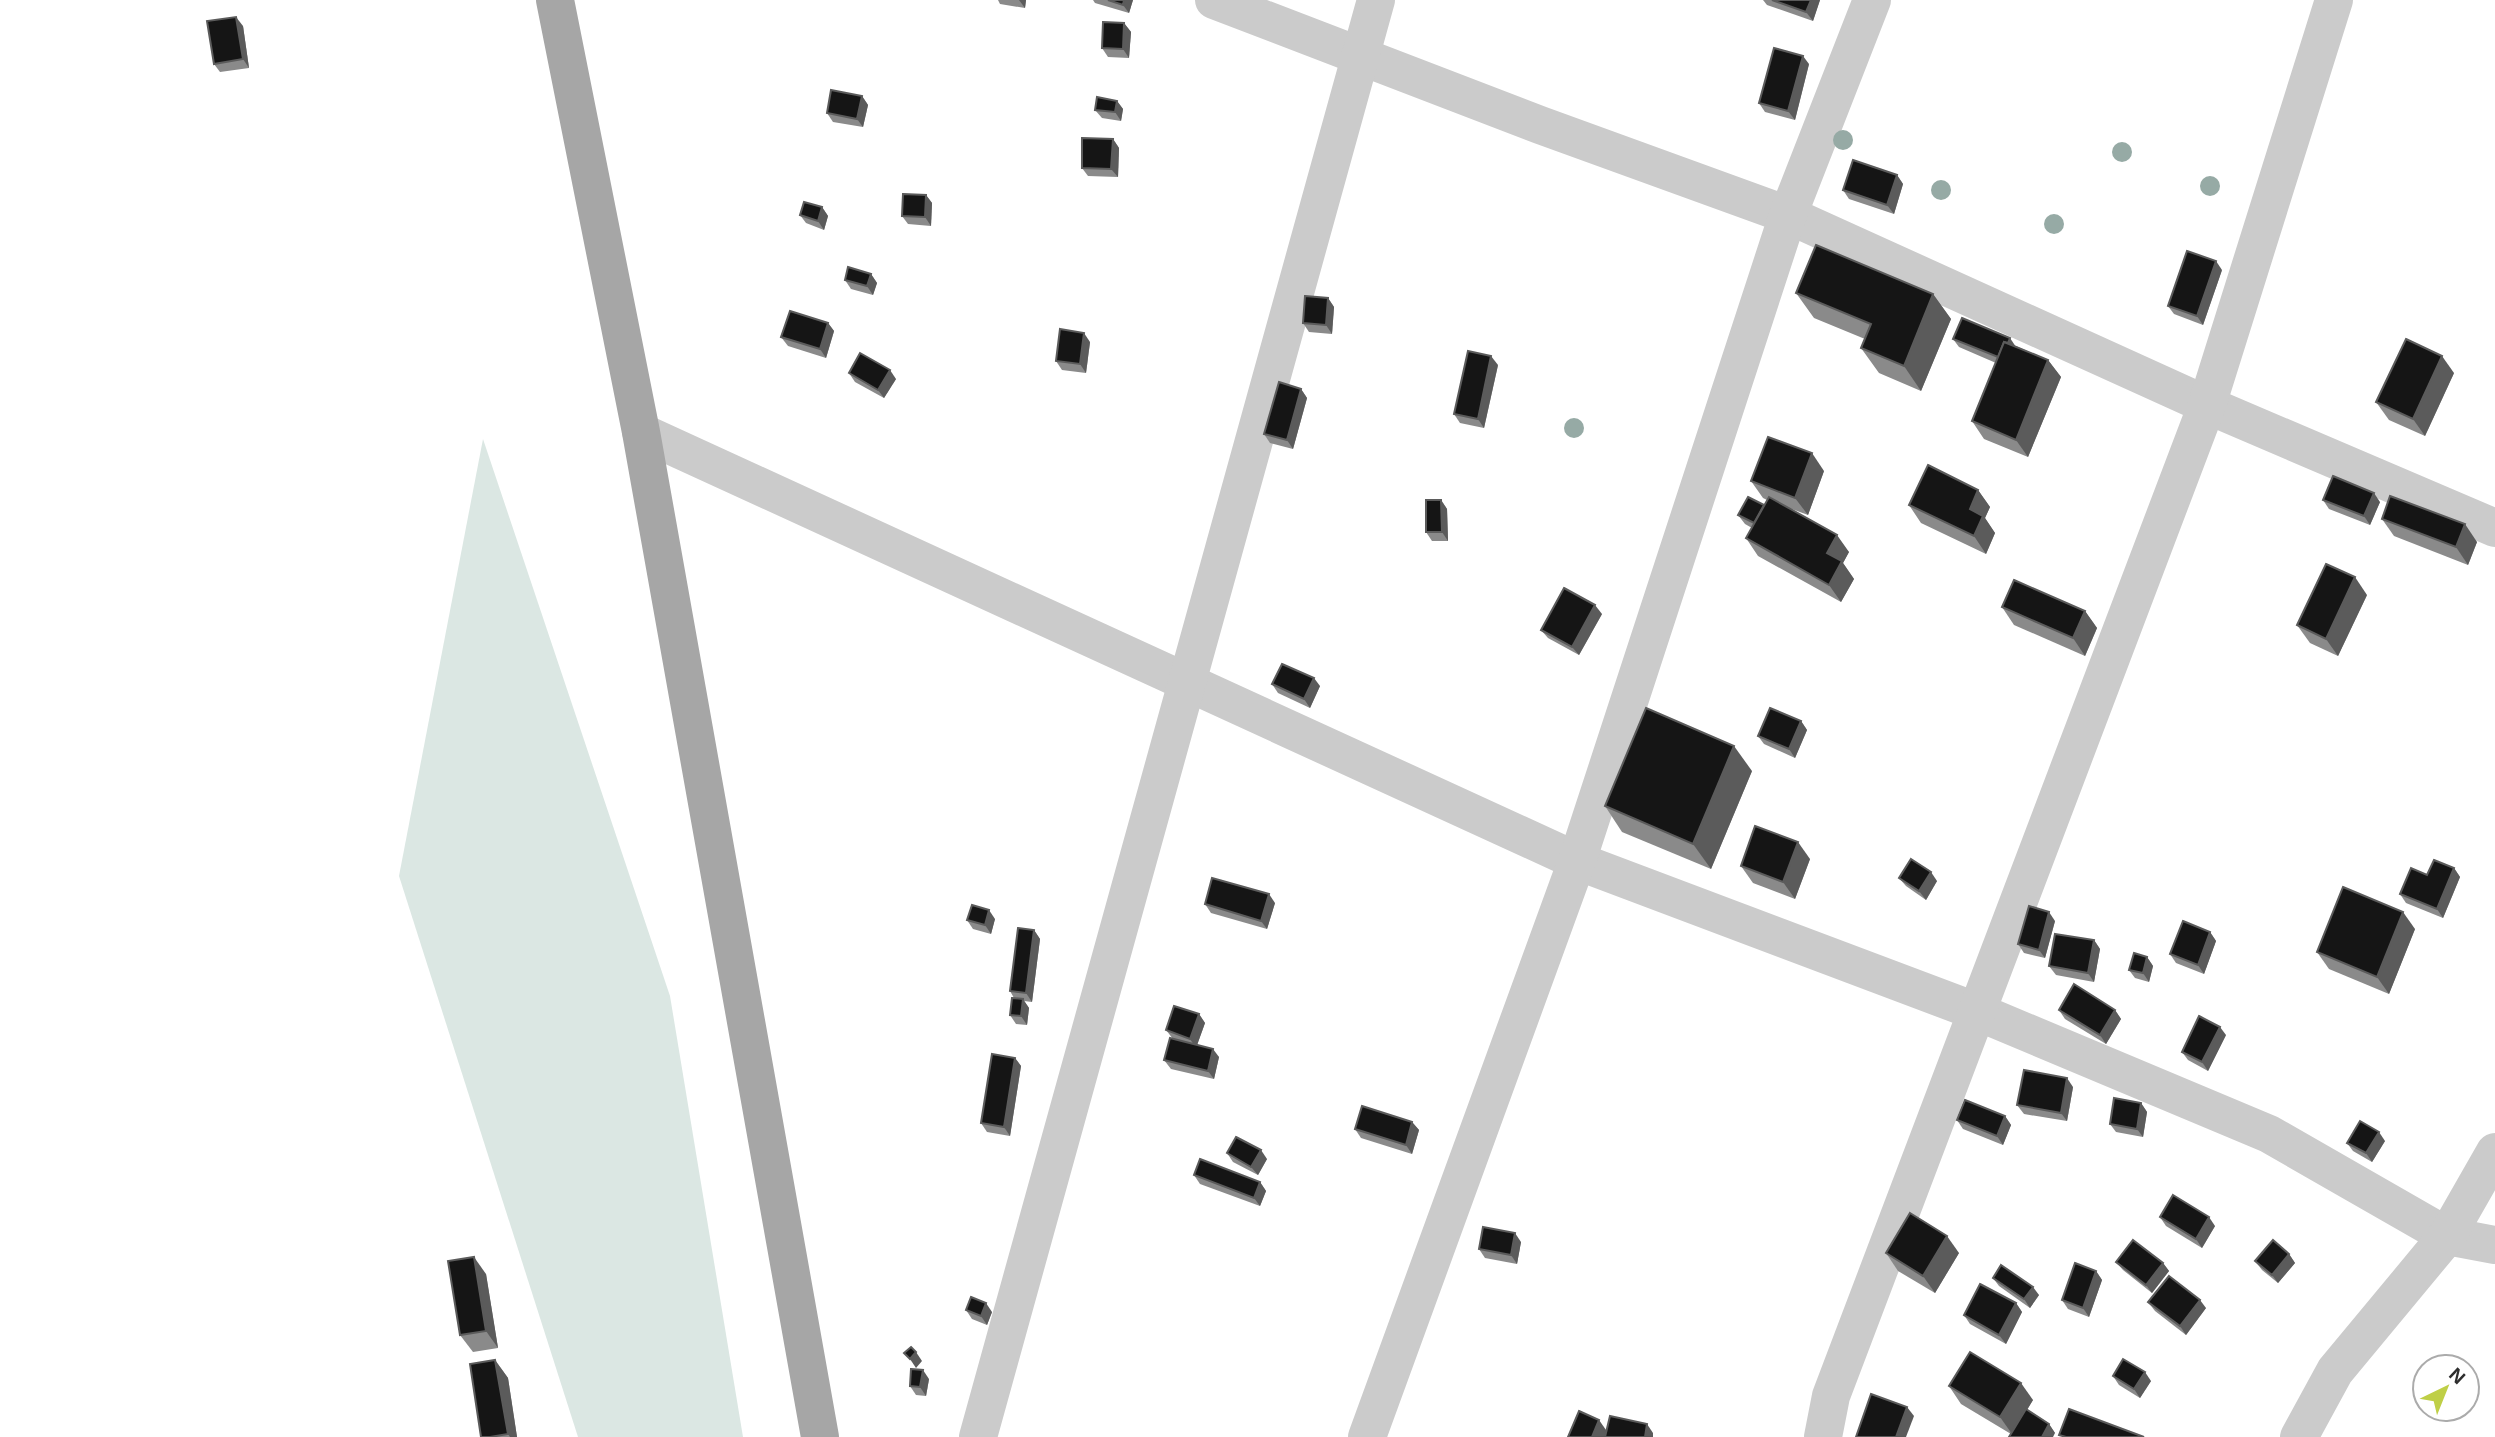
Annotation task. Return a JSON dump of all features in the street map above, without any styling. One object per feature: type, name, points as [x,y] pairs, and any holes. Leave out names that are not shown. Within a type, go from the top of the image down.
[{"type":"main road","points":[[555,0],[641,432],[820,1437]]},
{"type":"street","points":[[1214,0],[1540,125],[1787,215],[2207,405],[2495,528]]},
{"type":"street","points":[[978,1437],[1376,0]]},
{"type":"street","points":[[1367,1437],[1577,861],[1787,215],[1872,0]]},
{"type":"street","points":[[1823,1437],[1831,1396],[2207,405],[2334,0]]},
{"type":"street","points":[[641,432],[1577,861],[1978,1012],[2269,1134],[2447,1236],[2495,1245]]},
{"type":"street","points":[[2299,1437],[2335,1371],[2447,1236],[2495,1152]]},
{"type":"shaded area","points":[[483,439],[670,996],[743,1437],[578,1437],[399,876]]},
{"type":"building","points":[[1108,0],[1124,0],[1123,5]]},
{"type":"building","points":[[1772,0],[1811,0],[1806,12]]},
{"type":"building","points":[[236,17],[243,59],[214,64],[207,21]]},
{"type":"building","points":[[1103,22],[1124,23],[1123,49],[1102,48]]},
{"type":"building","points":[[1774,48],[1803,56],[1788,111],[1759,103]]},
{"type":"building","points":[[831,90],[862,96],[857,119],[827,113]]},
{"type":"building","points":[[1097,97],[1117,101],[1115,112],[1095,110]]},
{"type":"building","points":[[1082,138],[1113,139],[1111,169],[1082,168]]},
{"type":"building","points":[[1853,160],[1897,175],[1887,205],[1843,190]]},
{"type":"building","points":[[903,194],[926,195],[925,217],[902,216]]},
{"type":"building","points":[[804,202],[822,207],[818,221],[800,215]]},
{"type":"building","points":[[1816,245],[1933,294],[1904,366],[1861,348],[1871,324],[1796,293]]},
{"type":"building","points":[[2187,251],[2216,261],[2197,316],[2168,306]]},
{"type":"building","points":[[848,267],[871,274],[867,286],[845,280]]},
{"type":"building","points":[[1305,296],[1328,298],[1326,325],[1303,323]]},
{"type":"building","points":[[790,311],[828,323],[820,349],[781,337]]},
{"type":"building","points":[[1962,318],[2010,338],[2008,343],[2004,342],[1998,357],[1953,339]]},
{"type":"building","points":[[1060,329],[1084,333],[1080,364],[1056,361]]},
{"type":"building","points":[[2406,339],[2442,356],[2413,419],[2376,402]]},
{"type":"building","points":[[2004,342],[2048,360],[2016,440],[1972,421]]},
{"type":"building","points":[[1468,351],[1491,356],[1478,419],[1454,414]]},
{"type":"building","points":[[860,353],[890,370],[878,390],[849,373]]},
{"type":"building","points":[[1279,382],[1301,389],[1287,440],[1264,434]]},
{"type":"building","points":[[1768,437],[1812,453],[1795,498],[1751,481]]},
{"type":"building","points":[[1928,465],[1978,490],[1970,509],[1983,516],[1974,536],[1909,505]]},
{"type":"building","points":[[2333,476],[2374,493],[2364,516],[2323,500]]},
{"type":"building","points":[[2390,496],[2465,524],[2456,547],[2382,519]]},
{"type":"building","points":[[1748,497],[1764,505],[1754,523],[1738,515]]},
{"type":"building","points":[[1769,497],[1837,535],[1827,553],[1842,561],[1829,585],[1746,538]]},
{"type":"building","points":[[1426,500],[1441,500],[1442,532],[1426,532]]},
{"type":"building","points":[[2326,564],[2355,577],[2326,639],[2297,625]]},
{"type":"building","points":[[2014,580],[2085,611],[2073,638],[2002,607]]},
{"type":"building","points":[[1564,588],[1595,605],[1572,647],[1541,630]]},
{"type":"building","points":[[1282,664],[1314,678],[1304,699],[1272,684]]},
{"type":"building","points":[[1646,708],[1734,746],[1693,844],[1605,806]]},
{"type":"building","points":[[1770,708],[1801,721],[1789,749],[1758,736]]},
{"type":"building","points":[[1755,826],[1798,842],[1783,882],[1741,866]]},
{"type":"building","points":[[1911,859],[1931,872],[1919,891],[1899,878]]},
{"type":"building","points":[[2434,860],[2454,868],[2437,909],[2400,894],[2411,868],[2427,875]]},
{"type":"building","points":[[1212,878],[1269,894],[1261,921],[1205,904]]},
{"type":"building","points":[[2343,887],[2403,912],[2377,977],[2317,952]]},
{"type":"building","points":[[972,905],[989,910],[985,925],[967,920]]},
{"type":"building","points":[[2029,906],[2049,912],[2039,950],[2018,944]]},
{"type":"building","points":[[2183,921],[2210,932],[2198,965],[2170,954]]},
{"type":"building","points":[[1018,928],[1034,930],[1026,993],[1010,991]]},
{"type":"building","points":[[2055,934],[2094,940],[2088,973],[2049,966]]},
{"type":"building","points":[[2134,953],[2147,957],[2143,973],[2129,970]]},
{"type":"building","points":[[2074,984],[2115,1010],[2100,1035],[2059,1010]]},
{"type":"building","points":[[1012,998],[1023,999],[1021,1016],[1010,1015]]},
{"type":"building","points":[[1174,1006],[1199,1014],[1190,1039],[1166,1030]]},
{"type":"building","points":[[2199,1016],[2220,1027],[2202,1062],[2182,1052]]},
{"type":"building","points":[[1170,1038],[1213,1049],[1208,1071],[1164,1060]]},
{"type":"building","points":[[992,1054],[1015,1058],[1004,1127],[981,1123]]},
{"type":"building","points":[[2024,1070],[2067,1078],[2061,1113],[2017,1105]]},
{"type":"building","points":[[2114,1098],[2141,1103],[2137,1129],[2110,1124]]},
{"type":"building","points":[[1965,1100],[2005,1116],[1997,1136],[1957,1120]]},
{"type":"building","points":[[1362,1106],[1412,1122],[1406,1145],[1355,1129]]},
{"type":"building","points":[[2360,1121],[2379,1132],[2366,1153],[2347,1143]]},
{"type":"building","points":[[1236,1137],[1261,1150],[1251,1167],[1227,1153]]},
{"type":"building","points":[[1200,1159],[1260,1182],[1254,1198],[1194,1175]]},
{"type":"building","points":[[2173,1195],[2209,1217],[2196,1239],[2160,1217]]},
{"type":"building","points":[[1910,1213],[1947,1236],[1923,1276],[1886,1253]]},
{"type":"building","points":[[1483,1227],[1515,1233],[1511,1255],[1479,1249]]},
{"type":"building","points":[[2133,1240],[2163,1263],[2146,1285],[2116,1262]]},
{"type":"building","points":[[2273,1240],[2289,1254],[2272,1275],[2255,1261]]},
{"type":"building","points":[[474,1257],[486,1331],[460,1335],[448,1261]]},
{"type":"building","points":[[2075,1263],[2096,1271],[2083,1308],[2062,1300]]},
{"type":"building","points":[[2001,1265],[2033,1287],[2024,1299],[1993,1278]]},
{"type":"building","points":[[2169,1276],[2200,1300],[2180,1326],[2148,1302]]},
{"type":"building","points":[[1980,1284],[2016,1303],[1999,1335],[1964,1315]]},
{"type":"building","points":[[971,1297],[986,1303],[981,1316],[966,1310]]},
{"type":"building","points":[[911,1347],[916,1352],[910,1359],[904,1353]]},
{"type":"building","points":[[1970,1352],[2021,1383],[2000,1417],[1949,1386]]},
{"type":"building","points":[[2123,1359],[2145,1372],[2134,1389],[2113,1376]]},
{"type":"building","points":[[495,1360],[508,1434],[481,1437],[470,1364]]},
{"type":"building","points":[[911,1369],[923,1370],[920,1387],[910,1386]]},
{"type":"building","points":[[1871,1394],[1907,1407],[1896,1437],[1856,1437]]},
{"type":"building","points":[[2026,1409],[2049,1424],[2042,1437],[2009,1437]]},
{"type":"building","points":[[2069,1409],[2144,1437],[2059,1435]]},
{"type":"building","points":[[1579,1411],[1599,1420],[1592,1437],[1568,1437]]},
{"type":"building","points":[[1610,1416],[1647,1424],[1645,1437],[1605,1437]]}]
